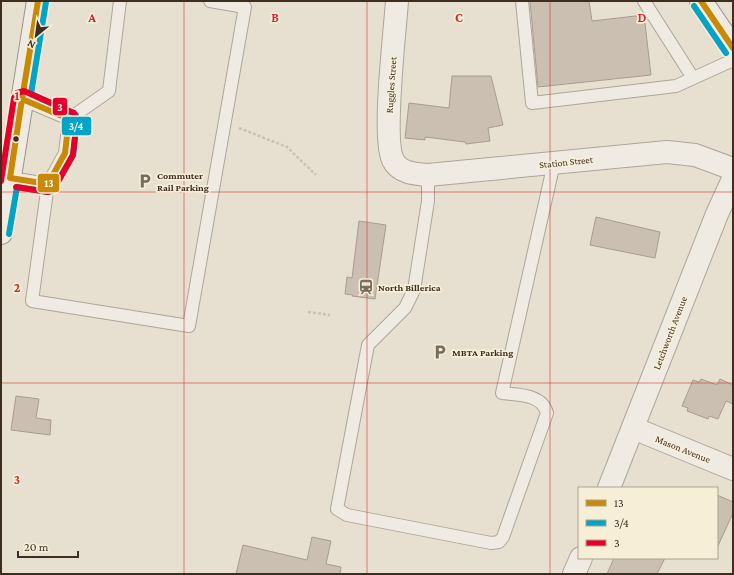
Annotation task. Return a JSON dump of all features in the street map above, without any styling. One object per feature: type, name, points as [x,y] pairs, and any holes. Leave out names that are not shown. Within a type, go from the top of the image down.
[{"type":"street","points":[[1,233],[38,1]]},
{"type":"street","name":"Ruggles Street","points":[[398,1],[389,115],[390,152],[398,167]]},
{"type":"street","points":[[701,1],[733,48]]},
{"type":"street","name":"Station Street","points":[[398,167],[405,172],[428,175],[667,152],[695,155],[733,170]]},
{"type":"street","name":"Letchworth Avenue","points":[[609,487],[717,214],[733,179]]},
{"type":"street","name":"Mason Avenue","points":[[633,428],[733,469]]},
{"type":"street","points":[[574,574],[581,559]]},
{"type":"lane","points":[[120,1],[108,91],[69,119],[65,153],[48,184],[32,301],[189,326],[245,7],[210,1]]},
{"type":"lane","points":[[522,1],[532,103],[676,86],[733,60]]},
{"type":"lane","points":[[644,1],[693,78]]},
{"type":"lane","points":[[22,99],[69,119]]},
{"type":"lane","points":[[428,175],[428,201],[414,290],[405,308],[368,345],[337,509],[347,515],[492,543],[499,542],[503,537],[547,412],[546,407],[539,400],[502,393],[554,163]]},
{"type":"lane","points":[[10,178],[48,184]]},
{"type":"path","points":[[225,123],[287,147],[316,174]]},
{"type":"path","points":[[308,312],[330,315]]},
{"type":"building","points":[[530,1],[589,1],[592,21],[644,15],[651,75],[538,87]]},
{"type":"building","points":[[452,76],[491,76],[503,125],[488,128],[490,141],[466,144],[465,142],[425,137],[425,140],[405,138],[409,103],[449,108]]},
{"type":"building","points":[[596,217],[660,232],[655,258],[590,245]]},
{"type":"building","points":[[359,221],[386,225],[375,299],[345,294],[347,277],[352,278]]},
{"type":"building","points":[[701,379],[717,385],[720,379],[733,385],[733,404],[726,401],[718,419],[709,416],[708,419],[687,411],[688,408],[682,406],[693,380],[699,382]]},
{"type":"building","points":[[16,396],[39,399],[36,418],[51,420],[50,435],[11,430]]},
{"type":"building","points":[[718,495],[733,502],[733,513],[718,546]]},
{"type":"building","points":[[312,537],[331,541],[326,564],[341,567],[340,574],[236,574],[243,545],[307,560]]},
{"type":"building","points":[[614,559],[664,559],[657,574],[607,574]]},
{"type":"transit line","name":"13","points":[[22,99],[38,1]]},
{"type":"transit line","name":"13","points":[[701,1],[733,48]]},
{"type":"transit line","name":"3/4","points":[[9,234],[17,187],[48,192],[52,191],[73,155],[77,120],[76,115],[31,94],[46,2]]},
{"type":"transit line","name":"3/4","points":[[694,6],[726,53]]},
{"type":"transit line","name":"3","points":[[1,181],[14,98],[17,93],[24,91],[74,113],[77,119],[73,155],[54,189],[48,192],[16,187]]},
{"type":"transit line","name":"13","points":[[22,99],[69,119],[65,153],[48,184],[10,178],[22,99]]},
{"type":"place","name":"Commuter Rail Parking","points":[[145,181]]},
{"type":"place","name":"North Billerica","points":[[366,287]]},
{"type":"place","name":"MBTA Parking","points":[[440,352]]}]
